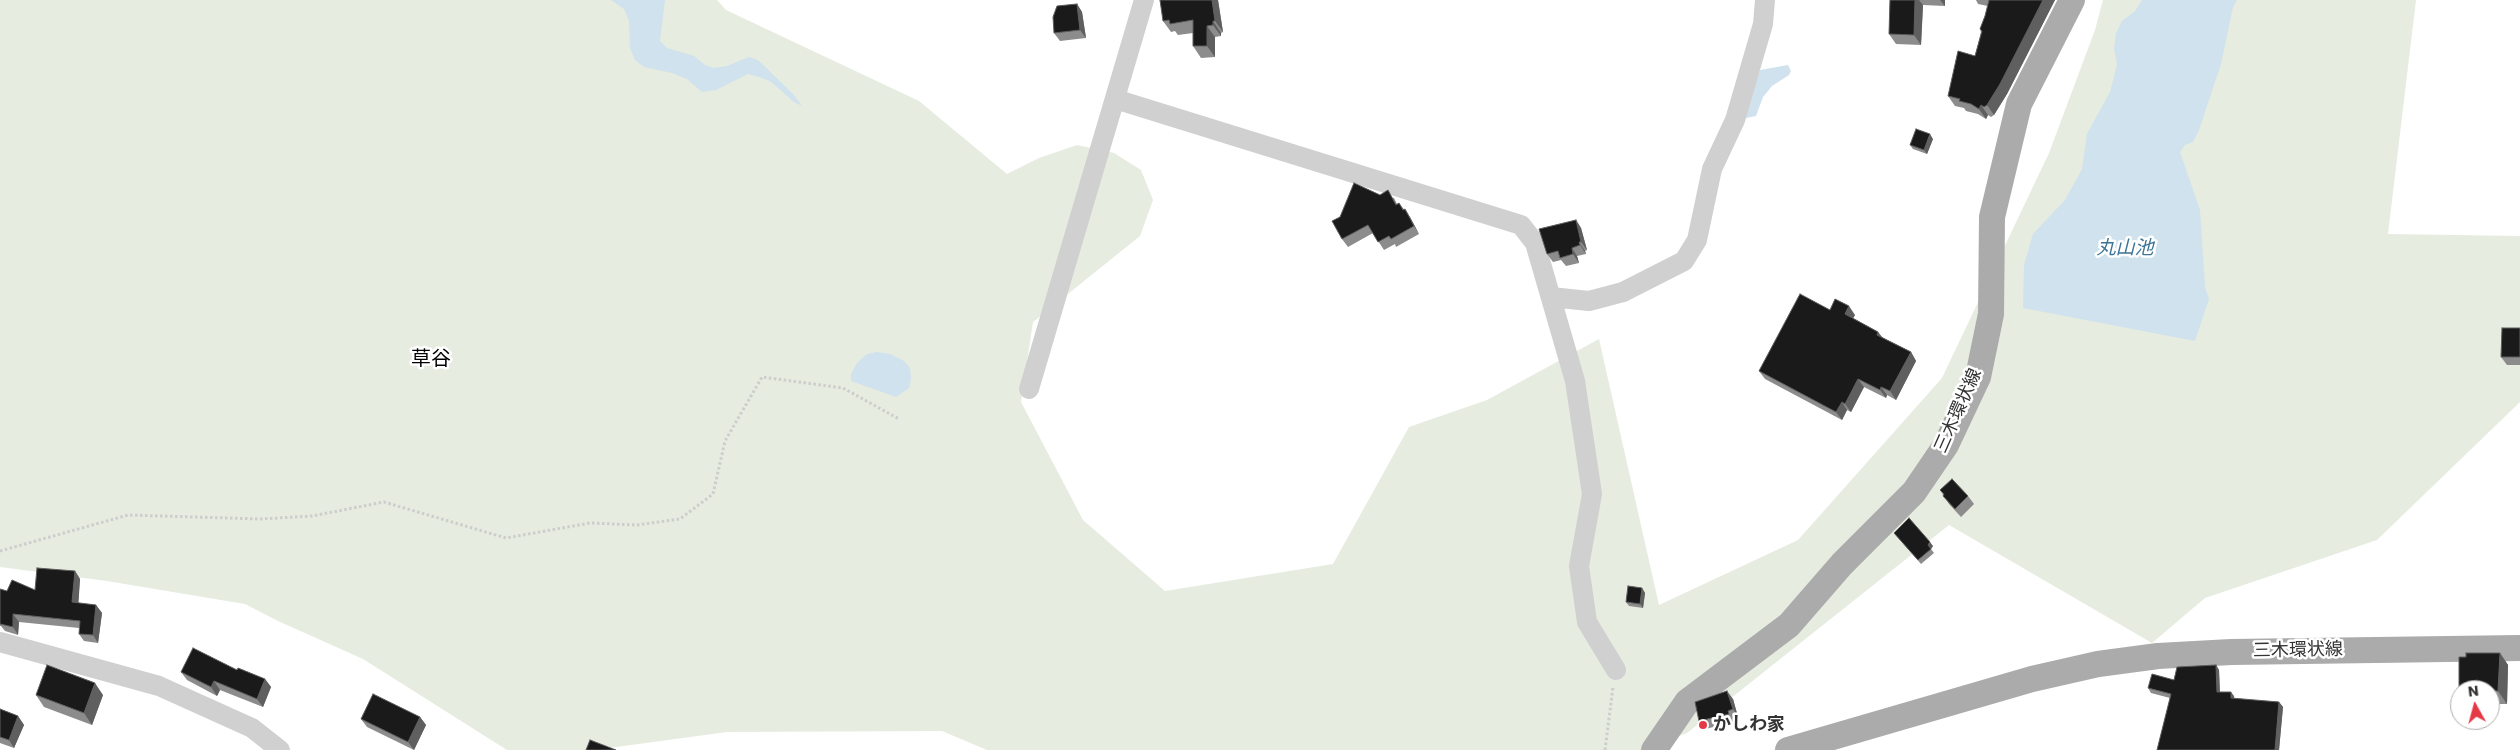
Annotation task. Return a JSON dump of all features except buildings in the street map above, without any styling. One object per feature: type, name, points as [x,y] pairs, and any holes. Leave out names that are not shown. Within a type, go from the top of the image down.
[{"type":"main road","name":"三木環状線","points":[[1654,750],[1687,702],[1790,625],[1842,564],[1914,492],[1946,446],[1978,377],[1991,314],[1992,217],[2019,104],[2072,0]]},
{"type":"main road","name":"三木環状線","points":[[1788,750],[2032,679],[2098,664],[2141,658],[2231,652],[2520,648]]},
{"type":"street","points":[[1029,389],[1144,0]]},
{"type":"street","points":[[1551,297],[1589,301],[1623,292],[1684,261],[1697,240],[1712,169],[1735,120],[1763,24],[1765,0]]},
{"type":"street","points":[[1115,99],[1521,226],[1535,242],[1575,381],[1592,494],[1578,566],[1587,622],[1616,670]]},
{"type":"street","points":[[0,642],[159,686],[252,728],[280,750]]},
{"type":"path","points":[[0,551],[128,515],[260,519],[312,516],[384,502],[506,538],[590,523],[637,525],[680,519],[712,494],[725,441],[762,377],[843,388],[899,419]]},
{"type":"path","points":[[1605,750],[1616,670]]},
{"type":"shaded area","points":[[0,0],[717,0],[726,10],[919,101],[1007,174],[1039,158],[1077,145],[1114,153],[1141,170],[1153,200],[1140,236],[1033,322],[1021,402],[1083,520],[1165,591],[1333,564],[1409,427],[1487,400],[1599,339],[1659,605],[1798,540],[1942,378],[2049,153],[2095,30],[2103,0],[2416,0],[2388,234],[2520,236],[2520,402],[2377,540],[2205,598],[2152,643],[1949,525],[1687,733],[1643,750],[987,750],[942,731],[727,732],[594,750],[507,750],[363,659],[245,604],[107,581],[0,567]]},
{"type":"water","points":[[611,0],[665,0],[660,41],[667,48],[694,56],[705,65],[714,68],[727,66],[749,57],[758,60],[794,95],[802,106],[794,102],[770,81],[748,74],[716,90],[702,92],[687,79],[672,73],[644,67],[635,60],[630,48],[629,21],[624,9]]},
{"type":"water","name":"丸山池","points":[[2142,0],[2237,0],[2233,7],[2221,64],[2199,130],[2193,142],[2185,145],[2180,152],[2200,210],[2205,287],[2209,299],[2195,341],[2023,308],[2024,265],[2033,234],[2065,200],[2082,169],[2087,134],[2110,92],[2114,77],[2117,64],[2114,49],[2116,33],[2122,21],[2135,11]]},
{"type":"water","points":[[1788,65],[1791,71],[1789,75],[1772,86],[1763,97],[1756,116],[1746,118],[1744,113],[1760,70]]},
{"type":"water","points":[[877,352],[890,354],[904,361],[910,368],[911,379],[909,388],[896,397],[851,381],[851,374],[857,363],[867,354]]},
{"type":"place","name":"かしわ家","points":[[1703,725]]},
{"type":"district","name":"草谷","points":[[431,360]]}]
